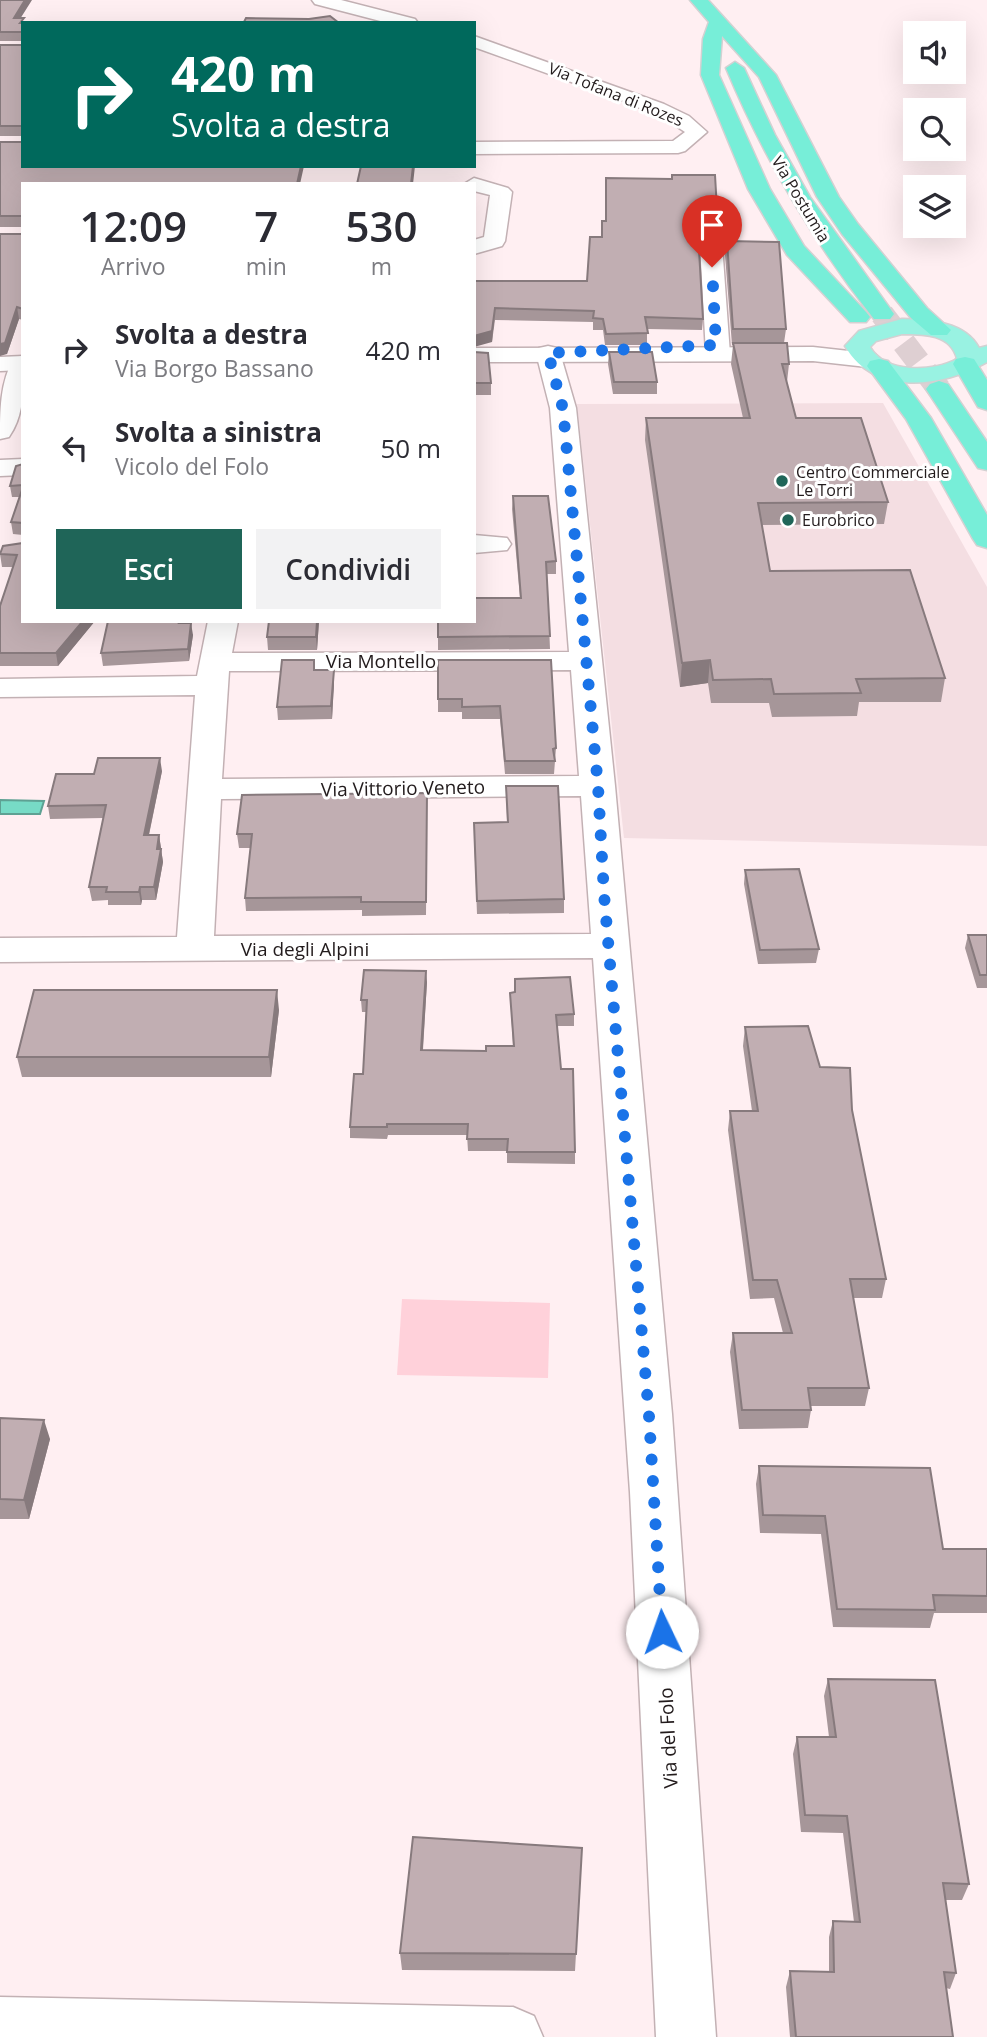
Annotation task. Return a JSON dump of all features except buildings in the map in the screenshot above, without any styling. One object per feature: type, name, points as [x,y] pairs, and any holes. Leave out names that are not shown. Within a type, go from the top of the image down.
[{"type":"highway","points":[[699,0],[767,75],[828,197],[850,229],[919,313],[942,331]]},
{"type":"highway","name":"Via Postumia","points":[[710,0],[737,73],[777,162],[835,255],[872,342]]},
{"type":"highway","points":[[718,22],[712,39],[710,75],[754,178],[795,250],[859,319],[987,540]]},
{"type":"highway","points":[[974,358],[987,402]]},
{"type":"highway","points":[[939,389],[987,462]]},
{"type":"main road","points":[[872,342],[908,326],[987,338]]},
{"type":"main road","points":[[872,342],[926,374],[955,369],[974,358],[968,347],[942,331]]},
{"type":"street","points":[[321,0],[401,21]]},
{"type":"street","name":"Via Tofana di Rozes","points":[[476,42],[568,72],[661,110],[687,121],[697,132],[678,147],[476,148]]},
{"type":"street","points":[[476,185],[501,192],[494,241],[476,246]]},
{"type":"street","points":[[710,244],[717,349]]},
{"type":"street","points":[[476,355],[717,349],[813,354],[872,342]]},
{"type":"street","name":"Via del Folo","points":[[548,353],[563,409],[598,786],[649,1416],[685,2037]]},
{"type":"street","points":[[0,364],[21,363]]},
{"type":"street","points":[[0,431],[21,369]]},
{"type":"street","points":[[0,468],[21,467]]},
{"type":"street","points":[[195,949],[214,673],[223,623]]},
{"type":"street","name":"Via Montello","points":[[0,688],[214,673],[586,661]]},
{"type":"street","name":"Via Vittorio Veneto","points":[[207,789],[598,786]]},
{"type":"street","name":"Via degli Alpini","points":[[0,950],[610,946]]},
{"type":"street","points":[[0,2027],[513,2037]]},
{"type":"shaded area","points":[[883,403],[987,587],[987,846],[624,838],[577,404]]},
{"type":"shaded area","points":[[0,800],[44,801],[40,814],[0,814]]},
{"type":"shaded area","points":[[402,1299],[550,1303],[548,1378],[397,1375]]},
{"type":"tunnel","points":[[882,314],[939,389]]},
{"type":"place","name":"Centro Commerciale Le Torri","points":[[782,481]]},
{"type":"place","name":"Eurobrico","points":[[788,520]]},
{"type":"route","points":[[662,1632],[649,1416],[604,894],[598,786],[563,409],[548,353],[716,345],[712,267]]}]
